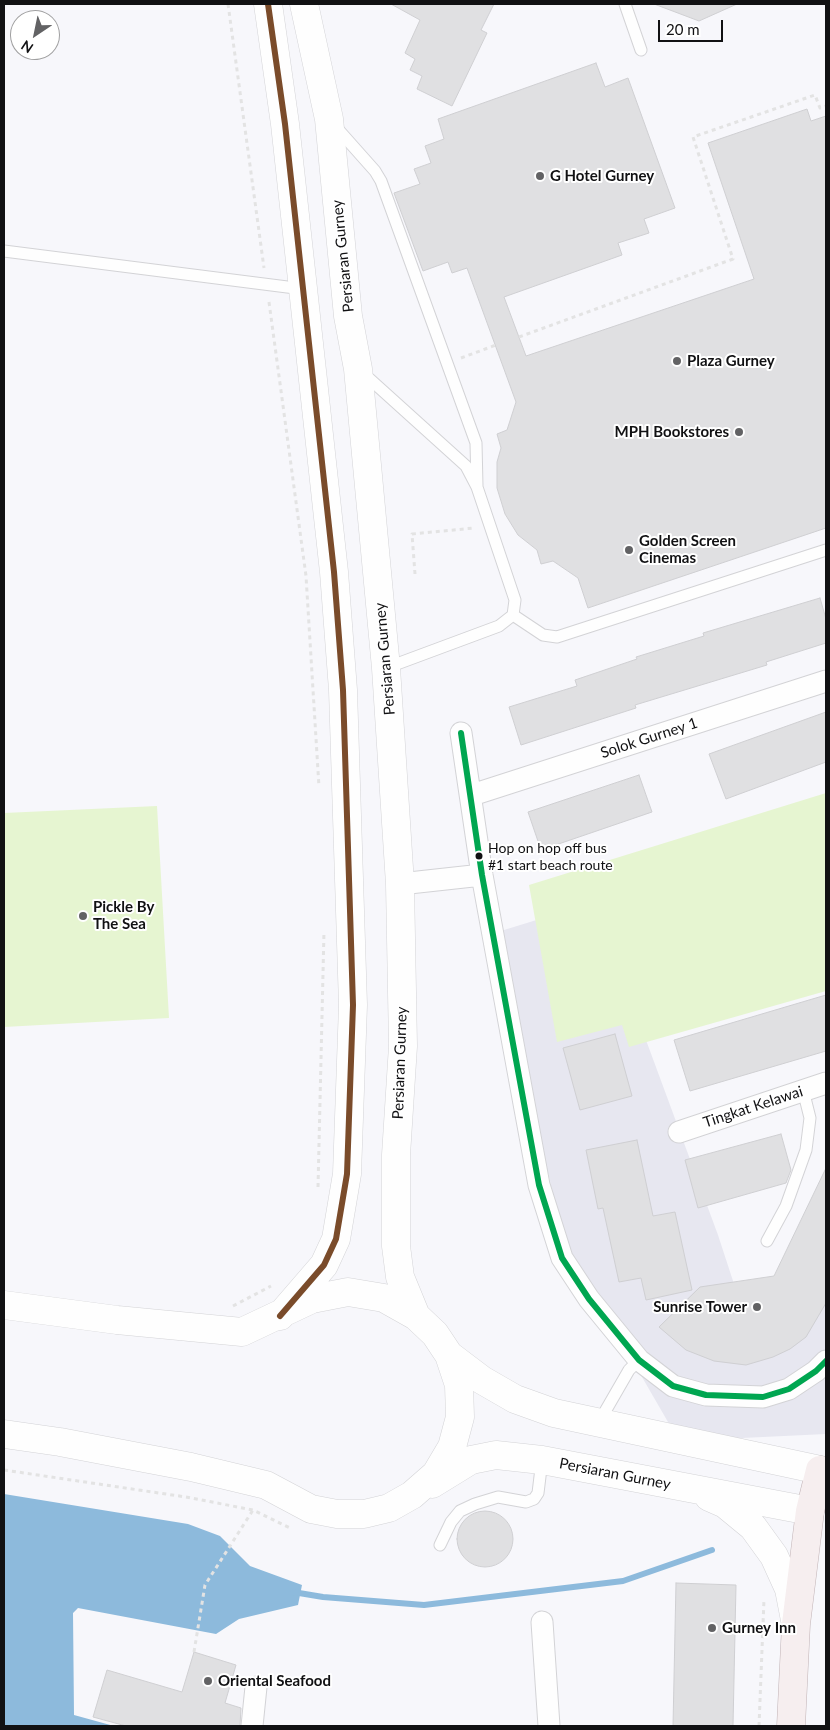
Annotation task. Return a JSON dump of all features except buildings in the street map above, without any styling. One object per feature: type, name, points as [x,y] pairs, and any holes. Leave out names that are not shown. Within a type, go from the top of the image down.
[{"type":"main road","points":[[268,4],[285,124],[334,572],[344,690],[353,1005],[347,1174],[336,1238],[324,1265],[280,1316]]},
{"type":"main road","name":"Persiaran Gurney","points":[[304,4],[329,119],[348,316],[358,369],[386,668],[400,884],[403,1046],[396,1155],[396,1246],[400,1277],[416,1316]]},
{"type":"main road","points":[[285,124],[329,119]]},
{"type":"main road","points":[[4,1305],[117,1320],[242,1332],[280,1316],[312,1299],[348,1292],[384,1298],[416,1316],[435,1334],[449,1355],[459,1385],[460,1417],[452,1447],[436,1474],[412,1495],[389,1508],[364,1514],[337,1514],[312,1509],[266,1485],[191,1467],[70,1444],[4,1434]]},
{"type":"main road","points":[[449,1355],[482,1380],[516,1399],[554,1413],[823,1470],[818,1513],[796,1624],[791,1726]]},
{"type":"main road","name":"Persiaran Gurney","points":[[412,1495],[471,1460],[496,1454],[542,1460],[818,1513]]},
{"type":"main road","points":[[692,1488],[725,1504],[753,1527],[774,1556],[789,1588],[796,1624]]},
{"type":"street","name":"Solok Gurney 1","points":[[472,795],[826,681]]},
{"type":"street","points":[[462,733],[482,875],[539,1185],[562,1258],[589,1299],[638,1360],[673,1386],[706,1395],[763,1397],[789,1389],[816,1371],[826,1361]]},
{"type":"street","points":[[400,884],[482,875]]},
{"type":"street","name":"Tingkat Kelawai","points":[[679,1132],[826,1083]]},
{"type":"street","points":[[542,1622],[549,1726]]},
{"type":"street","points":[[252,1726],[256,1687]]},
{"type":"lane","points":[[625,4],[641,50]]},
{"type":"lane","points":[[329,119],[375,171],[381,181],[478,449],[477,487]]},
{"type":"lane","points":[[4,252],[302,289]]},
{"type":"lane","points":[[358,369],[455,454],[466,466],[477,487],[491,526],[513,592],[515,608],[513,615],[499,626],[386,668]]},
{"type":"lane","points":[[513,615],[543,636],[557,637],[826,550]]},
{"type":"lane","points":[[767,1240],[786,1206],[806,1150],[810,1118],[803,1090]]},
{"type":"lane","points":[[598,1422],[629,1370],[638,1360]]},
{"type":"lane","points":[[440,1545],[451,1522],[460,1511],[498,1497],[526,1502],[534,1499],[538,1493],[542,1460]]},
{"type":"path","points":[[228,4],[306,576],[320,797]]},
{"type":"path","points":[[519,337],[733,259],[693,137],[815,95],[820,108],[826,106]]},
{"type":"path","points":[[447,363],[496,345]]},
{"type":"path","points":[[415,574],[412,534],[491,526]]},
{"type":"path","points":[[318,1191],[324,923]]},
{"type":"path","points":[[226,1308],[277,1283]]},
{"type":"path","points":[[194,1652],[205,1585],[253,1510]]},
{"type":"path","points":[[759,1726],[765,1592]]},
{"type":"shaded area","points":[[595,902],[718,1235],[734,1284],[790,1290],[826,1214],[826,1434],[679,1441],[565,1244],[491,934]]},
{"type":"green space","points":[[826,793],[826,991],[629,1047],[622,1025],[557,1042],[529,885]]},
{"type":"green space","name":"Pickle By The Sea","points":[[157,806],[169,1018],[4,1027],[4,813]]},
{"type":"water","points":[[4,1494],[188,1524],[220,1536],[250,1566],[302,1585],[298,1605],[239,1619],[216,1634],[78,1608],[73,1613],[74,1715],[114,1726],[4,1726]]},
{"type":"waterway","points":[[293,1592],[323,1597],[424,1605],[623,1581],[712,1550]]},
{"type":"transit line","points":[[268,4],[285,124],[334,572],[343,690],[353,1005],[347,1174],[336,1239],[324,1265],[280,1316]]},
{"type":"transit line","points":[[461,733],[482,875],[539,1185],[562,1258],[589,1299],[639,1360],[673,1386],[706,1395],[763,1397],[789,1389],[816,1371],[826,1361]]},
{"type":"place","name":"G Hotel Gurney","points":[[540,176]]},
{"type":"place","name":"Plaza Gurney","points":[[677,361]]},
{"type":"place","name":"MPH Bookstores","points":[[739,432]]},
{"type":"place","name":"Golden Screen Cinemas","points":[[629,550]]},
{"type":"place","name":"Hop on hop off bus #1 start beach route","points":[[479,856]]},
{"type":"place","name":"Pickle By The Sea","points":[[83,916]]},
{"type":"place","name":"Sunrise Tower","points":[[757,1307]]},
{"type":"place","name":"Gurney Inn","points":[[712,1628]]},
{"type":"place","name":"Oriental Seafood","points":[[208,1681]]}]
